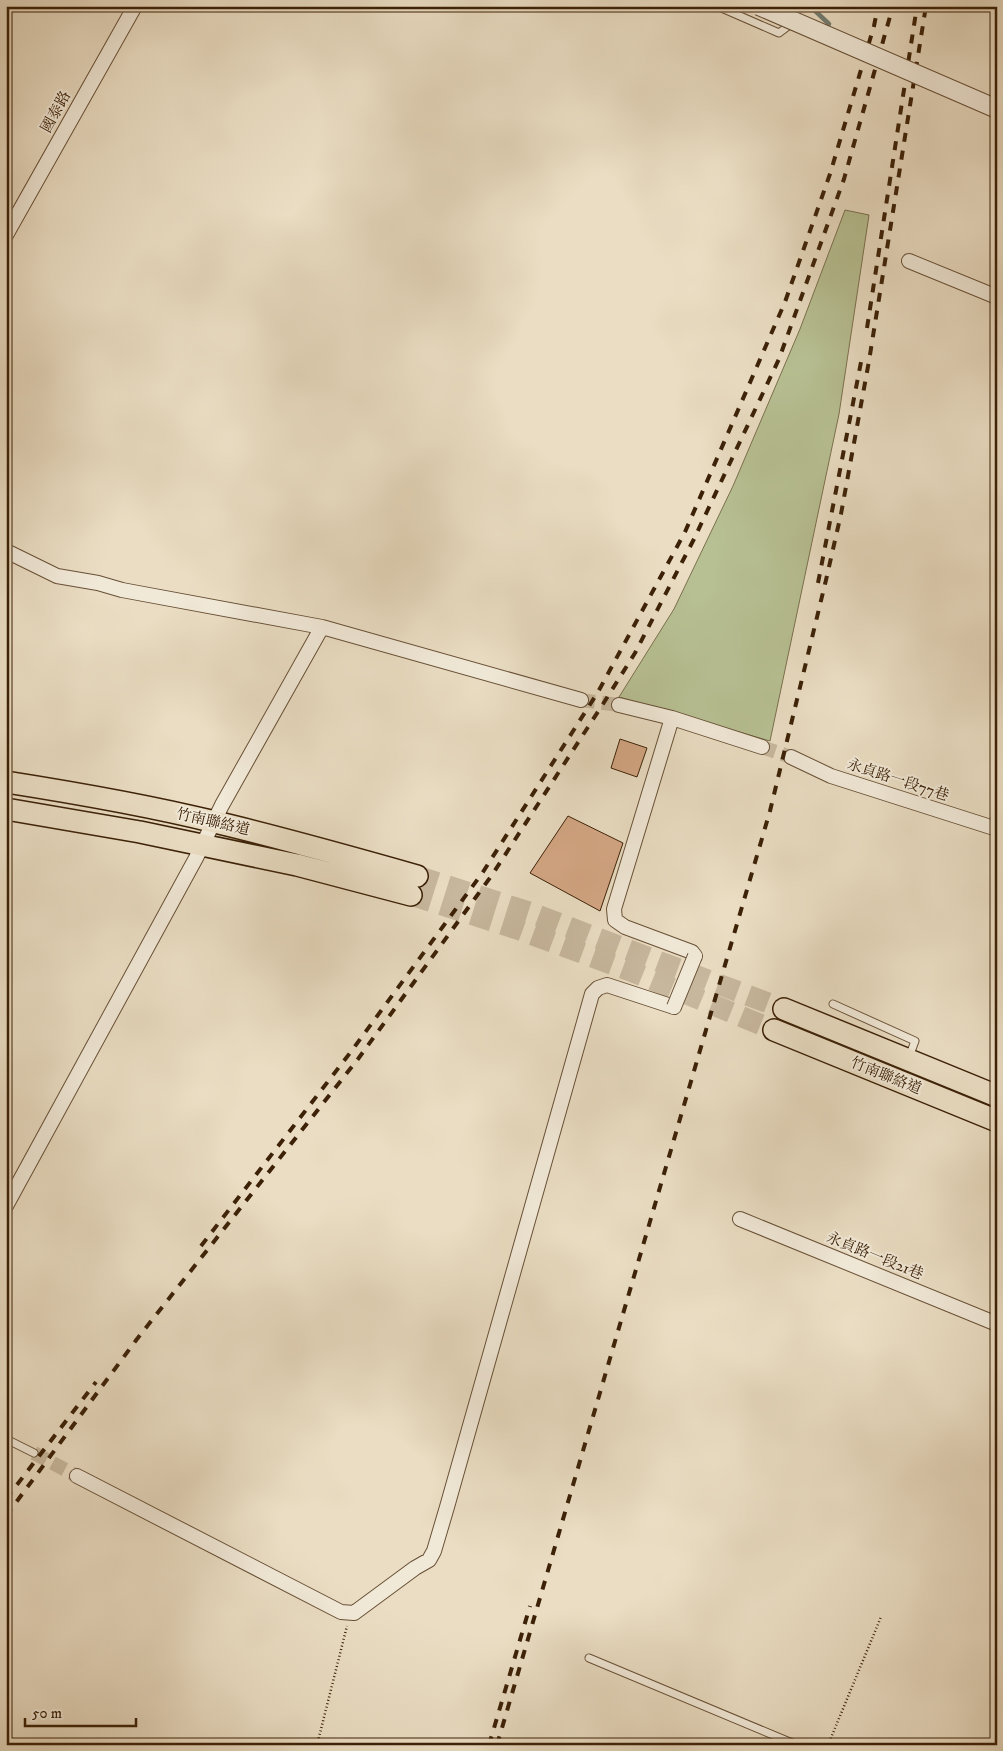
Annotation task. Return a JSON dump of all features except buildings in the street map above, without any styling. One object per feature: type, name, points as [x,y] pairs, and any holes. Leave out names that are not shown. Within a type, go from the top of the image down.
[{"type":"main road","name":"竹南聯絡道","points":[[6,782],[94,796],[214,821],[352,857],[414,885],[297,865],[140,832],[6,809]]},
{"type":"main road","name":"竹南聯絡道","points":[[784,1009],[997,1096]]},
{"type":"main road","name":"竹南聯絡道","points":[[774,1030],[997,1121]]},
{"type":"street","name":"國泰路","points":[[6,235],[135,6]]},
{"type":"street","points":[[759,6],[997,109]]},
{"type":"street","points":[[909,261],[997,297]]},
{"type":"street","points":[[6,551],[57,576],[322,627],[581,700]]},
{"type":"street","points":[[8,1197],[322,627]]},
{"type":"street","points":[[619,705],[672,718],[762,747]]},
{"type":"street","points":[[76,1476],[341,1612],[354,1613],[415,1568],[429,1560],[434,1551],[524,1239],[592,994],[598,988],[607,985],[674,1007],[695,956],[692,952],[625,927],[615,920],[614,909],[672,718]]},
{"type":"street","name":"永貞路一段77巷","points":[[791,758],[831,776],[997,829]]},
{"type":"street","name":"永貞路一段21巷","points":[[740,1219],[997,1324]]},
{"type":"lane","points":[[717,6],[779,33],[787,27],[794,14],[792,6]]},
{"type":"lane","points":[[832,1004],[914,1041],[908,1060]]},
{"type":"lane","points":[[6,1439],[34,1453]]},
{"type":"lane","points":[[589,1658],[797,1745]]},
{"type":"path","points":[[317,1745],[350,1613]]},
{"type":"path","points":[[828,1745],[881,1617]]},
{"type":"green space","points":[[845,210],[869,215],[839,414],[770,741],[619,697],[674,609],[733,486],[800,329]]},
{"type":"waterway","points":[[810,6],[829,24]]},
{"type":"tunnel","points":[[581,700],[619,705]]},
{"type":"tunnel","points":[[762,747],[791,757]]},
{"type":"tunnel","points":[[417,876],[529,912],[784,1009]]},
{"type":"tunnel","points":[[411,895],[517,929],[633,972],[774,1030]]},
{"type":"tunnel","points":[[34,1453],[77,1476]]},
{"type":"railway","points":[[201,1246],[350,1053],[483,872],[598,692],[685,532],[785,302],[830,174],[874,26],[878,6]]},
{"type":"railway","points":[[6,1516],[137,1339],[358,1059],[492,875],[635,653],[694,539],[779,359],[844,179],[893,6]]},
{"type":"railway","points":[[867,328],[917,6]]},
{"type":"railway","points":[[497,1745],[770,811],[841,514],[869,361],[926,6]]},
{"type":"railway","points":[[818,583],[862,357]]},
{"type":"railway","points":[[6,1499],[96,1382]]},
{"type":"railway","points":[[489,1745],[530,1606]]}]
